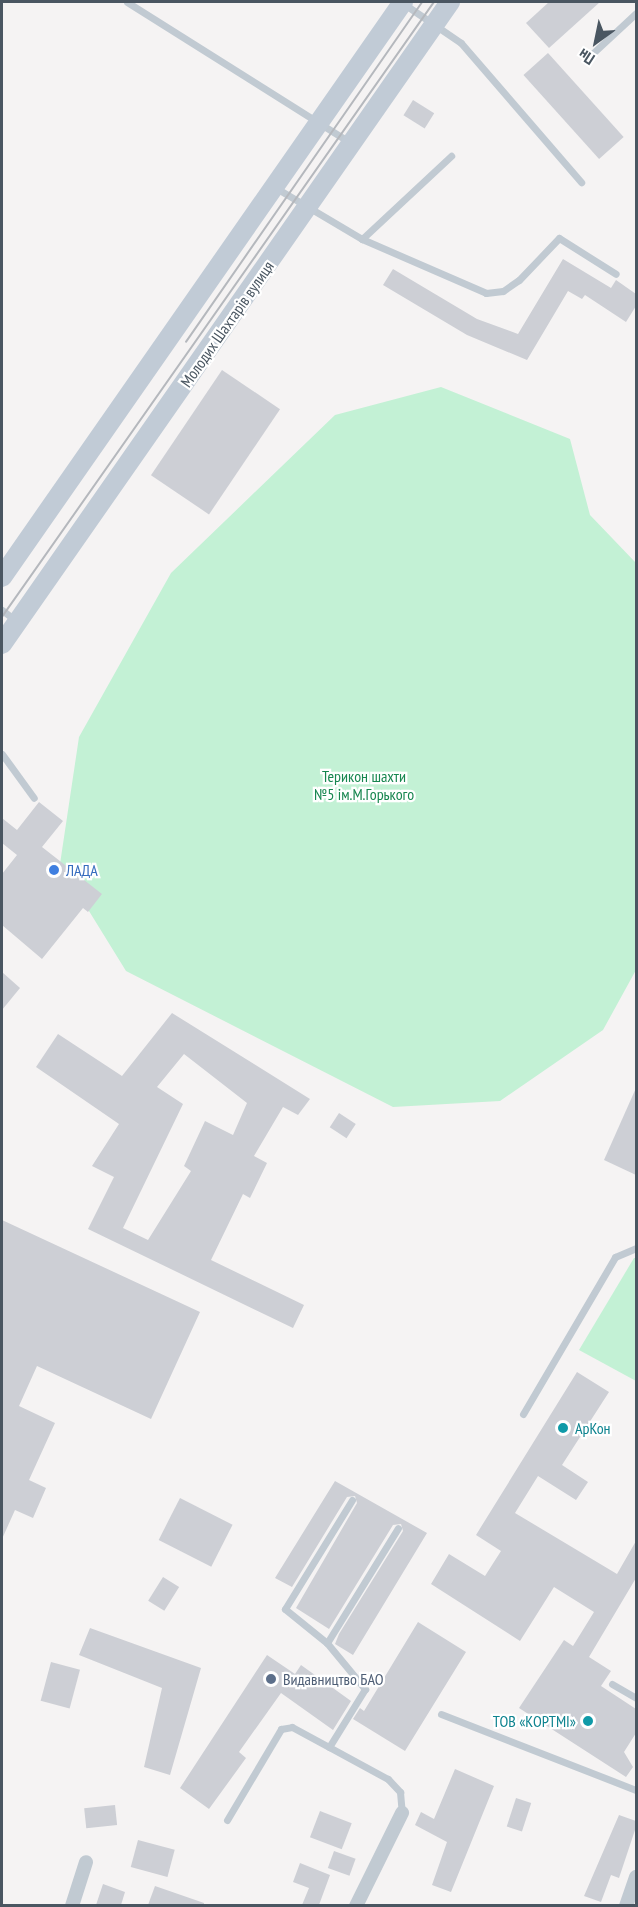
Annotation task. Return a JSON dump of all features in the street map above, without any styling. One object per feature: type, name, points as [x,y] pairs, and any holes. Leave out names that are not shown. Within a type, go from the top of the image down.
[{"type":"main road","points":[[2,577],[402,2]]},
{"type":"main road","name":"Молодих Шахтарів вулиця","points":[[2,644],[9,615],[308,208],[450,2]]},
{"type":"street","points":[[356,1905],[402,1813]]},
{"type":"street","points":[[72,1905],[86,1862]]},
{"type":"street","points":[[626,1905],[636,1877]]},
{"type":"lane","points":[[128,2],[353,145]]},
{"type":"lane","points":[[402,2],[461,43],[581,182]]},
{"type":"lane","points":[[593,53],[636,13]]},
{"type":"lane","points":[[362,239],[451,156]]},
{"type":"lane","points":[[275,187],[362,239],[486,293],[503,291],[519,280],[558,238],[616,274]]},
{"type":"lane","points":[[2,754],[34,798]]},
{"type":"lane","points":[[523,1414],[615,1257],[636,1248]]},
{"type":"lane","points":[[329,1747],[365,1689],[327,1643],[285,1609],[352,1500]]},
{"type":"lane","points":[[327,1643],[398,1527]]},
{"type":"lane","points":[[612,1684],[636,1698]]},
{"type":"lane","points":[[441,1714],[636,1790]]},
{"type":"lane","points":[[227,1820],[281,1729],[292,1727],[388,1779],[400,1792],[402,1813]]},
{"type":"green space","name":"Терикон шахти №5 ім.М.Горького","points":[[441,387],[570,439],[590,515],[636,563],[636,970],[603,1030],[500,1101],[393,1107],[126,971],[60,864],[79,737],[171,573],[335,415]]},
{"type":"green space","points":[[636,1258],[636,1381],[579,1350]]},
{"type":"building","points":[[549,2],[600,2],[549,48],[526,23]]},
{"type":"building","points":[[548,53],[624,137],[599,159],[523,75]]},
{"type":"building","points":[[413,100],[434,113],[425,129],[403,115]]},
{"type":"building","points":[[563,259],[611,288],[616,280],[636,294],[636,306],[626,322],[585,295],[582,299],[568,291],[527,360],[467,335],[383,285],[393,269],[477,319],[518,334]]},
{"type":"building","points":[[222,370],[280,409],[209,514],[151,475]]},
{"type":"building","points":[[39,802],[63,821],[42,847],[102,894],[88,912],[83,908],[42,959],[2,925],[2,874],[17,855],[2,843],[2,818],[17,830]]},
{"type":"building","points":[[2,972],[20,988],[2,1010]]},
{"type":"building","points":[[172,1013],[310,1099],[298,1115],[283,1107],[254,1156],[267,1163],[250,1198],[243,1194],[211,1260],[304,1305],[293,1328],[88,1229],[114,1177],[92,1166],[119,1124],[36,1067],[58,1034],[122,1076]],"holes":[[[184,1054],[247,1103],[233,1135],[205,1121],[184,1166],[191,1171],[148,1240],[123,1228],[183,1104],[157,1087]]]},
{"type":"building","points":[[636,1088],[636,1175],[604,1160]]},
{"type":"building","points":[[339,1113],[356,1124],[347,1138],[330,1127]]},
{"type":"building","points":[[2,1220],[200,1312],[151,1419],[37,1366],[19,1406],[55,1423],[29,1480],[46,1488],[33,1518],[15,1510],[2,1539]]},
{"type":"building","points":[[577,1372],[609,1392],[562,1465],[588,1482],[576,1500],[538,1476],[515,1513],[617,1574],[636,1541],[636,1578],[589,1657],[611,1671],[601,1686],[636,1709],[636,1733],[624,1752],[633,1767],[626,1777],[519,1708],[564,1640],[573,1646],[594,1612],[554,1587],[520,1641],[431,1584],[449,1554],[485,1576],[501,1551],[476,1535]]},
{"type":"building","points":[[335,1481],[427,1533],[353,1655],[335,1644],[403,1531],[401,1524],[393,1525],[329,1629],[296,1608],[357,1503],[355,1496],[347,1497],[292,1587],[275,1578]]},
{"type":"building","points":[[180,1498],[233,1525],[211,1567],[159,1540]]},
{"type":"building","points":[[163,1577],[179,1587],[164,1611],[148,1601]]},
{"type":"building","points":[[418,1622],[466,1652],[405,1751],[353,1719],[360,1708],[364,1711]]},
{"type":"building","points":[[90,1628],[201,1668],[170,1775],[144,1767],[162,1688],[79,1655]]},
{"type":"building","points":[[267,1655],[295,1674],[301,1665],[351,1701],[333,1730],[281,1693],[239,1752],[246,1758],[209,1809],[180,1788]]},
{"type":"building","points":[[51,1662],[80,1670],[70,1708],[41,1701]]},
{"type":"building","points":[[455,1769],[494,1786],[451,1892],[432,1885],[447,1842],[415,1825],[421,1812],[434,1819]]},
{"type":"building","points":[[516,1798],[531,1803],[522,1831],[507,1827]]},
{"type":"building","points":[[115,1805],[117,1825],[86,1828],[84,1808]]},
{"type":"building","points":[[320,1811],[352,1823],[342,1849],[310,1837]]},
{"type":"building","points":[[619,1815],[636,1821],[636,1827],[619,1878],[611,1875],[601,1902],[584,1896]]},
{"type":"building","points":[[138,1840],[175,1850],[167,1877],[131,1867]]},
{"type":"building","points":[[334,1851],[356,1859],[349,1876],[328,1868]]},
{"type":"building","points":[[300,1863],[330,1875],[319,1905],[302,1905],[309,1888],[293,1882]]},
{"type":"building","points":[[103,1884],[125,1892],[121,1905],[96,1905]]},
{"type":"building","points":[[155,1886],[204,1903],[204,1905],[148,1905]]},
{"type":"tram line","points":[[186,342],[422,2]]},
{"type":"tram line","points":[[2,617],[434,2]]},
{"type":"place","name":"ЛАДА","points":[[54,870]]},
{"type":"place","name":"АрКон","points":[[563,1428]]},
{"type":"place","name":"Видавництво БАО","points":[[271,1679]]},
{"type":"place","name":"ТОВ «КОРТМІ»","points":[[588,1721]]}]
